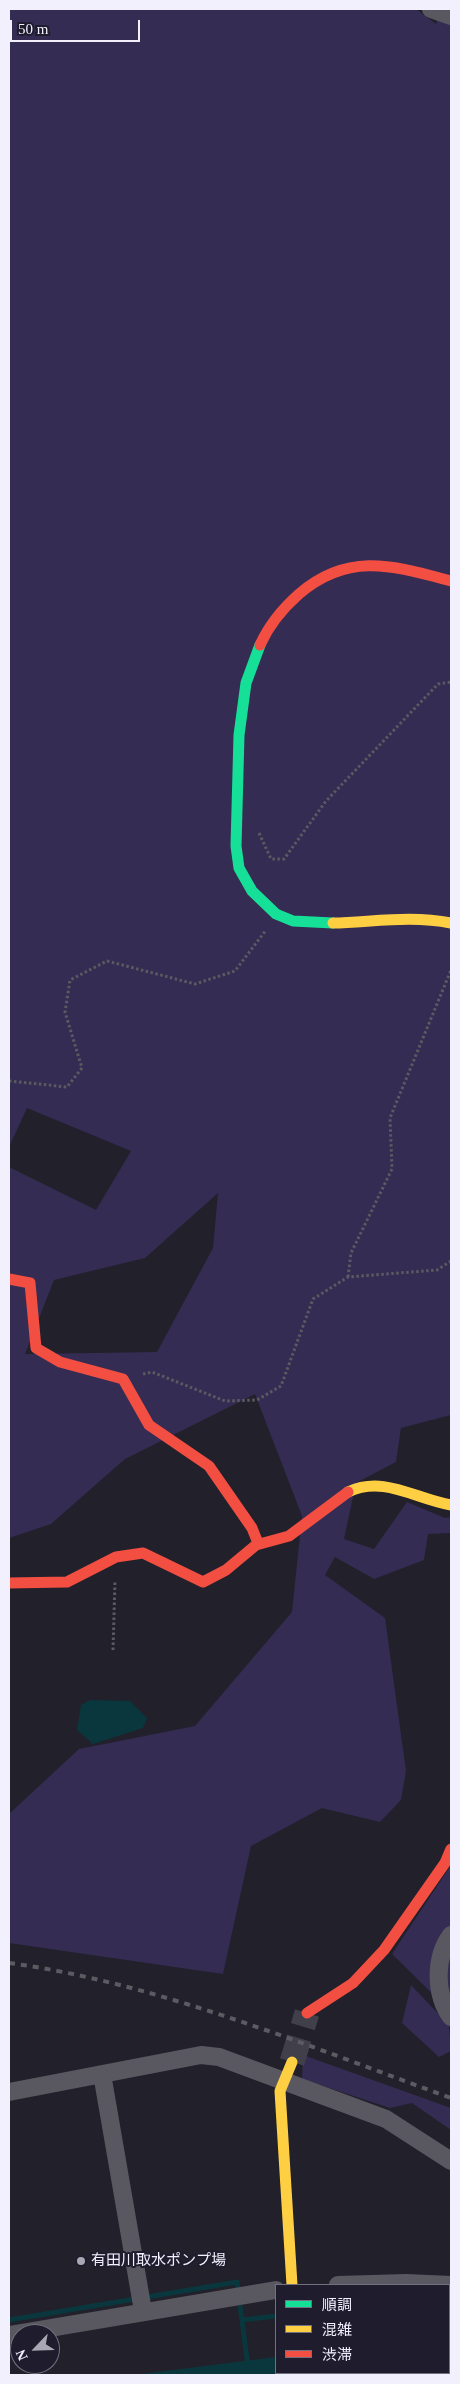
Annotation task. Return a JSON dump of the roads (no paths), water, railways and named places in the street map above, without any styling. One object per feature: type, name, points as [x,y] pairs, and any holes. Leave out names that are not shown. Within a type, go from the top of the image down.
[{"type":"street","points":[[431,9],[451,16]]},
{"type":"street","points":[[451,582],[386,566],[359,565],[330,572],[294,597],[266,633],[246,682],[236,782],[237,861],[246,883],[258,900],[278,915],[312,924],[399,917],[451,923]]},
{"type":"street","points":[[9,1278],[30,1283],[36,1348],[60,1362],[124,1379],[149,1425],[210,1466],[252,1528],[258,1544]]},
{"type":"street","points":[[9,1583],[67,1582],[116,1557],[143,1553],[203,1582],[220,1576],[258,1544],[273,1543],[290,1536],[339,1497],[365,1486],[386,1486],[427,1500],[451,1505]]},
{"type":"street","points":[[307,2013],[353,1983],[384,1950],[445,1862],[451,1849]]},
{"type":"street","points":[[451,1935],[443,1954],[437,1982],[446,2010],[451,2017]]},
{"type":"street","points":[[9,2092],[201,2055],[219,2057],[386,2119],[451,2161]]},
{"type":"street","points":[[292,2062],[280,2091],[292,2284]]},
{"type":"street","points":[[102,2074],[143,2311]]},
{"type":"street","points":[[372,2284],[428,2284]]},
{"type":"street","points":[[9,2335],[275,2290]]},
{"type":"water","points":[[90,1700],[130,1701],[147,1718],[143,1728],[93,1744],[77,1730],[81,1705]]},
{"type":"water","points":[[451,2348],[451,2375],[133,2375],[275,2357],[275,2374],[450,2374]]},
{"type":"waterway","points":[[9,2320],[237,2282],[238,2289]]},
{"type":"waterway","points":[[240,2306],[248,2366]]},
{"type":"waterway","points":[[242,2320],[275,2316]]},
{"type":"tunnel","points":[[292,2062],[307,2013]]},
{"type":"railway","points":[[9,1963],[65,1972],[177,2001],[288,2038],[451,2098]]},
{"type":"place","name":"有田川取水ポンプ場","points":[[81,2261]]}]
